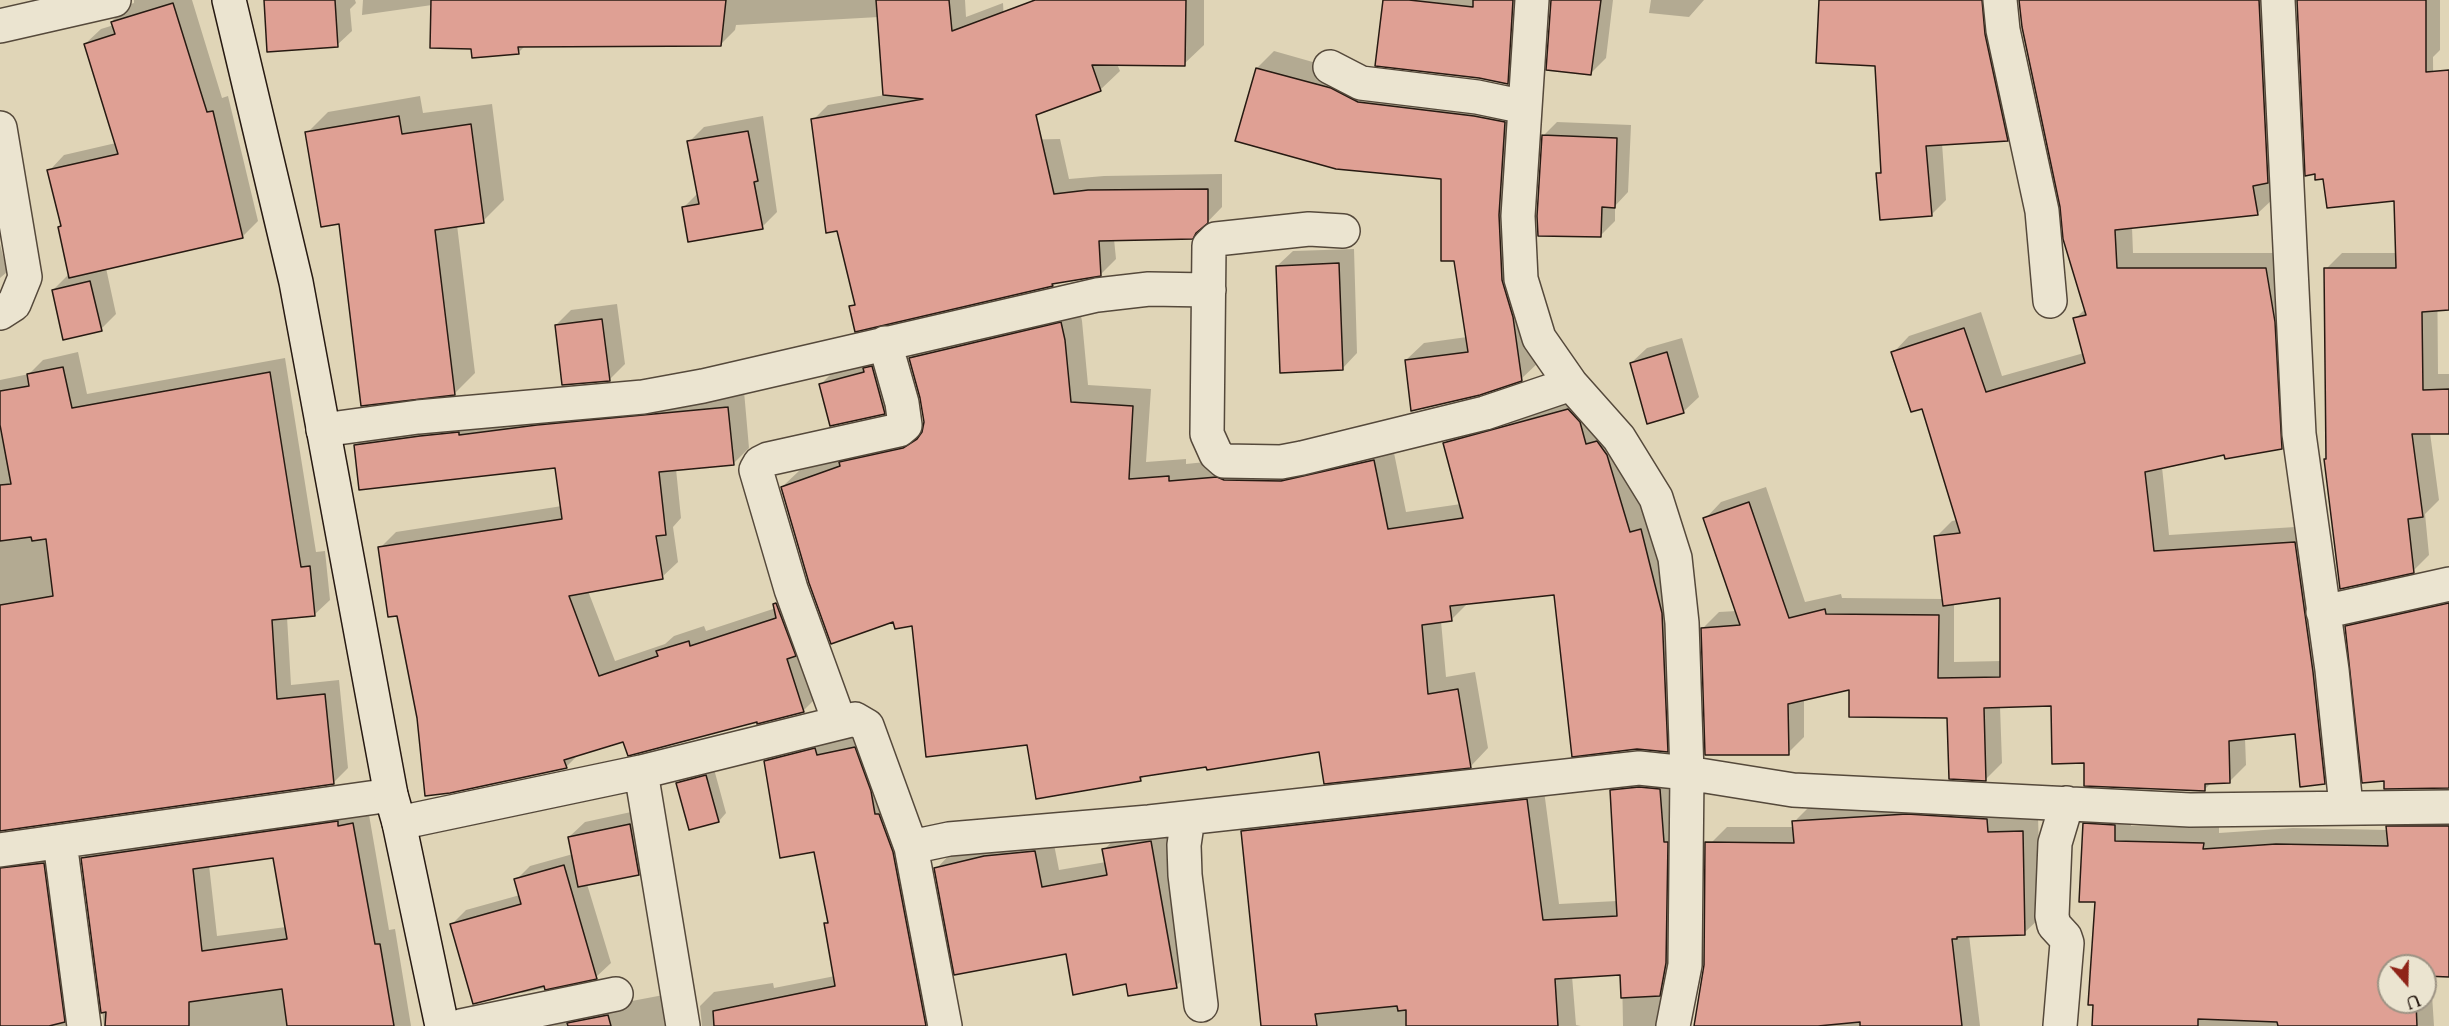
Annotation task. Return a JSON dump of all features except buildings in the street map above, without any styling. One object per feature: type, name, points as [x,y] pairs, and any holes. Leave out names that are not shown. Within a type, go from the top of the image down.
[{"type":"street","points":[[0,26],[114,0]]},
{"type":"street","points":[[229,0],[296,282],[395,809],[442,1026]]},
{"type":"street","points":[[1532,0],[1518,216],[1521,279],[1539,338],[1571,384],[1619,438],[1640,469],[1656,498],[1675,558],[1682,623],[1687,773],[1685,965],[1673,1026]]},
{"type":"street","points":[[2000,0],[2002,24],[2042,211],[2050,301]]},
{"type":"street","points":[[2278,0],[2299,434],[2346,806]]},
{"type":"street","points":[[1330,67],[1361,83],[1477,97],[1525,107]]},
{"type":"street","points":[[0,128],[25,277],[14,304],[0,313]]},
{"type":"street","points":[[1342,231],[1309,229],[1216,239],[1209,246],[1207,434],[1216,454],[1224,461],[1281,462],[1302,458],[1485,413],[1571,384]]},
{"type":"street","points":[[323,429],[418,417],[643,397],[703,386],[1097,295],[1149,289],[1209,290]]},
{"type":"street","points":[[839,721],[791,589],[756,470],[760,463],[768,459],[899,430],[905,425],[885,343]]},
{"type":"street","points":[[2323,612],[2449,584]]},
{"type":"street","points":[[0,850],[395,809],[641,772],[839,721],[855,719],[867,726],[910,847],[945,1026]]},
{"type":"street","points":[[910,847],[949,839],[1188,818],[1639,768],[1687,773],[1793,790],[2190,810],[2346,806],[2449,807]]},
{"type":"street","points":[[641,772],[682,1026]]},
{"type":"street","points":[[2060,1026],[2067,943],[2052,919],[2055,843],[2067,803]]},
{"type":"street","points":[[1188,818],[1184,844],[1185,875],[1201,1005]]},
{"type":"street","points":[[60,842],[84,1026]]},
{"type":"street","points":[[461,1026],[616,994]]}]
